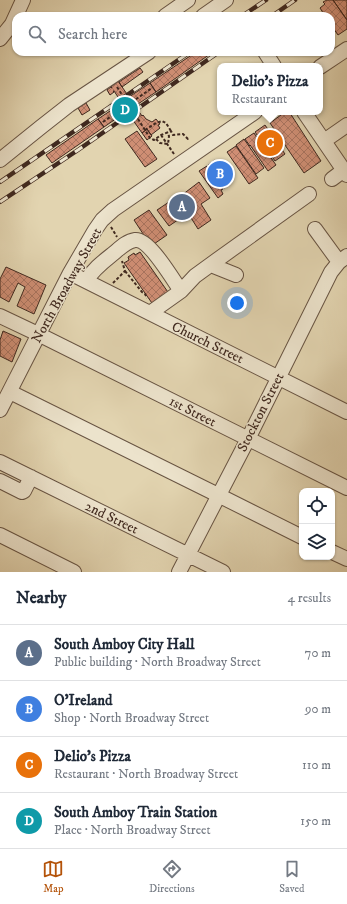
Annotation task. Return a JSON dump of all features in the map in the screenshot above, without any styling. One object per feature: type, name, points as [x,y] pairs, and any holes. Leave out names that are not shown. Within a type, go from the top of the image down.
[{"type":"street","points":[[18,12],[23,0]]},
{"type":"street","points":[[170,12],[188,0]]},
{"type":"street","points":[[209,12],[226,0]]},
{"type":"street","points":[[0,39],[12,24]]},
{"type":"street","points":[[323,65],[347,49]]},
{"type":"street","points":[[0,160],[73,103],[143,56]]},
{"type":"street","name":"North Broadway Street","points":[[0,410],[70,273],[95,230],[104,218],[113,210],[251,115]]},
{"type":"street","points":[[306,115],[345,173],[332,179]]},
{"type":"street","points":[[324,141],[347,125]]},
{"type":"street","points":[[0,149],[41,127]]},
{"type":"street","points":[[152,311],[181,291],[195,276],[309,194]]},
{"type":"street","points":[[315,229],[343,259]]},
{"type":"street","points":[[86,281],[88,276],[96,267],[129,242],[136,240],[143,242],[156,254],[181,291]]},
{"type":"street","name":"Stockton Street","points":[[179,572],[218,494],[248,439],[331,272],[343,259]]},
{"type":"street","points":[[211,265],[236,275]]},
{"type":"street","name":"Church Street","points":[[70,273],[152,311],[347,412]]},
{"type":"street","name":"1st Street","points":[[0,316],[347,488]]},
{"type":"street","points":[[10,392],[299,535]]},
{"type":"street","name":"2nd Street","points":[[1,465],[31,477],[223,572]]},
{"type":"street","points":[[0,481],[22,492],[24,491],[31,477]]},
{"type":"street","points":[[0,535],[74,572]]},
{"type":"street","points":[[335,553],[347,559]]},
{"type":"path","points":[[117,87],[150,138],[154,140],[156,139],[160,143],[168,144]]},
{"type":"path","points":[[103,122],[127,103],[152,88]]},
{"type":"path","points":[[119,108],[124,106]]},
{"type":"path","points":[[145,130],[162,121],[166,123],[172,135],[183,134],[189,138]]},
{"type":"path","points":[[156,139],[171,131]]},
{"type":"path","points":[[167,132],[169,136],[168,144]]},
{"type":"path","points":[[161,135],[180,163]]},
{"type":"path","points":[[113,230],[116,234]]},
{"type":"path","points":[[123,256],[122,261],[125,271],[145,294],[152,311]]},
{"type":"path","points":[[106,291],[125,271]]},
{"type":"building","points":[[333,0],[347,20],[347,29],[338,35],[335,31],[335,12],[322,12],[320,8],[325,4],[323,2]]},
{"type":"building","points":[[333,0],[347,0],[347,20]]},
{"type":"building","points":[[190,56],[207,56],[156,92],[150,83]]},
{"type":"building","points":[[140,68],[143,72],[122,87],[119,82]]},
{"type":"building","points":[[118,81],[129,97],[150,83],[156,92],[135,106],[146,119],[152,122],[156,119],[160,124],[158,125],[160,128],[151,135],[147,129],[142,133],[128,113],[120,118],[120,116],[104,127],[98,119],[122,103],[114,91],[110,95],[107,90]]},
{"type":"building","points":[[86,103],[90,110],[82,115],[78,108]]},
{"type":"building","points":[[281,115],[291,115],[321,161],[304,173],[270,123]]},
{"type":"building","points":[[98,119],[104,127],[52,163],[46,155]]},
{"type":"building","points":[[265,125],[285,154],[275,161],[255,132]]},
{"type":"building","points":[[147,129],[152,136],[147,140],[142,133]]},
{"type":"building","points":[[137,131],[157,159],[145,167],[125,139]]},
{"type":"building","points":[[254,133],[276,165],[268,171],[245,139]]},
{"type":"building","points":[[244,139],[264,168],[256,174],[236,145]]},
{"type":"building","points":[[236,146],[258,178],[249,184],[227,152]]},
{"type":"building","points":[[215,160],[231,183],[224,188],[208,165]]},
{"type":"building","points":[[207,166],[223,189],[221,190],[223,194],[218,198],[199,171]]},
{"type":"building","points":[[199,182],[210,198],[201,204],[211,220],[198,229],[188,213],[169,226],[157,210],[181,194],[182,195]]},
{"type":"building","points":[[149,210],[167,235],[151,246],[134,220]]},
{"type":"building","points":[[140,252],[170,295],[154,306],[124,263],[129,260],[128,257],[134,253],[135,255]]},
{"type":"building","points":[[6,267],[46,285],[34,314],[17,306],[25,287],[18,283],[9,302],[0,297],[0,279]]},
{"type":"building","points":[[3,331],[21,339],[12,362],[0,356],[0,340]]},
{"type":"railway","points":[[248,12],[266,0]]},
{"type":"railway","points":[[278,12],[295,0]]},
{"type":"railway","points":[[0,182],[184,56]]},
{"type":"railway","points":[[0,202],[213,56]]},
{"type":"place","name":"South Amboy Train Station","points":[[125,110]]},
{"type":"place","name":"Delio's Pizza","points":[[270,143]]},
{"type":"place","name":"O'Ireland","points":[[220,174]]},
{"type":"place","name":"South Amboy City Hall","points":[[182,207]]}]
